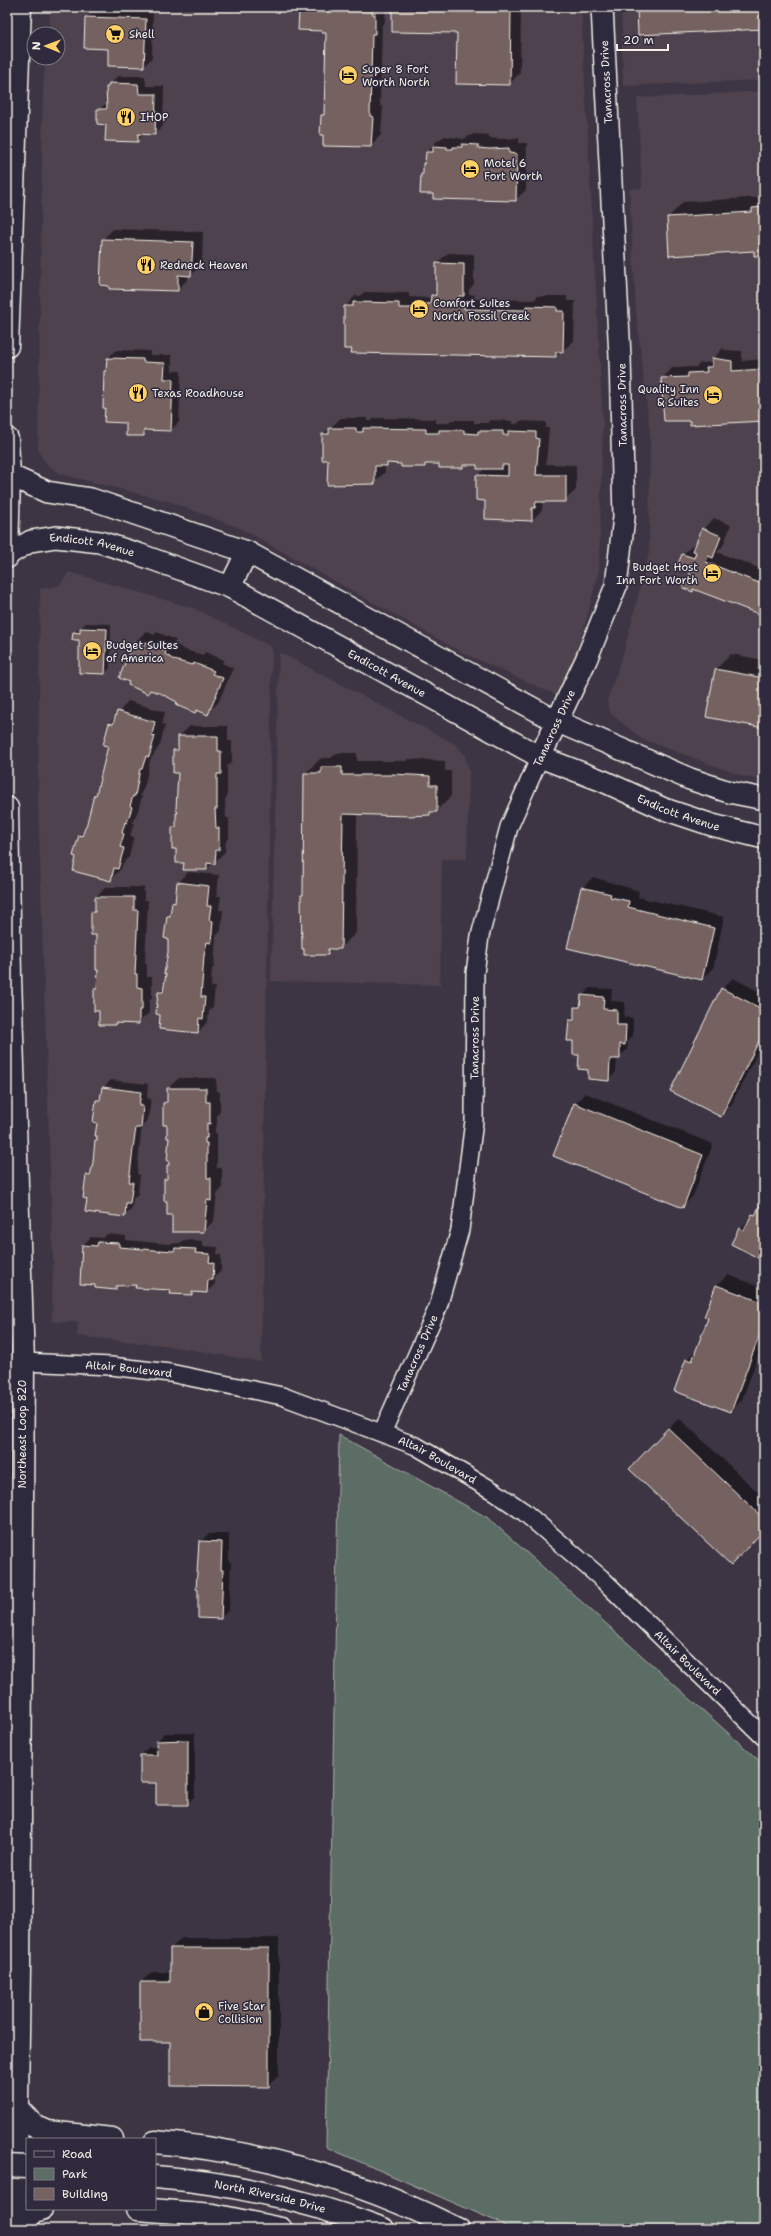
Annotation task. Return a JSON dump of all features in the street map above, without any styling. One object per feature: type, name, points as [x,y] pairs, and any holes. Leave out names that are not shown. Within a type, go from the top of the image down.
[{"type":"main road","points":[[7,346],[20,7]]},
{"type":"main road","points":[[7,439],[9,475],[7,556]]},
{"type":"main road","name":"Northeast Loop 820","points":[[7,808],[10,977],[22,1362],[16,2229]]},
{"type":"main road","points":[[17,2108],[34,2126],[48,2132],[103,2138]]},
{"type":"main road","points":[[156,2142],[268,2160],[316,2172],[413,2207],[457,2229]]},
{"type":"main road","points":[[7,2166],[26,2167]]},
{"type":"main road","name":"North Riverside Drive","points":[[156,2177],[190,2180],[257,2191],[307,2204],[383,2229]]},
{"type":"main road","points":[[21,2229],[34,2212],[39,2210]]},
{"type":"main road","points":[[150,2210],[213,2215],[281,2229]]},
{"type":"street","name":"Tanacross Drive","points":[[382,1433],[438,1307],[460,1230],[474,1121],[475,973],[480,936],[509,827],[556,721],[586,660],[616,586],[624,518],[620,358],[602,7]]},
{"type":"street","points":[[9,475],[47,492],[91,499],[246,552],[556,721],[690,779],[729,792],[764,799]]},
{"type":"street","name":"Endicott Avenue","points":[[7,556],[31,541],[56,537],[100,542],[230,587],[540,757],[664,809],[712,825],[764,838]]},
{"type":"street","points":[[230,587],[246,552]]},
{"type":"street","name":"Altair Boulevard","points":[[22,1362],[111,1366],[170,1373],[282,1396],[416,1446],[495,1492],[524,1512],[601,1578],[764,1737]]},
{"type":"shaded area","points":[[51,7],[581,7],[603,424],[599,570],[579,648],[556,695],[463,653],[242,529],[171,502],[61,474],[48,465],[42,458],[38,449],[43,87],[45,66],[66,66],[66,26],[49,26]]},
{"type":"shaded area","points":[[621,7],[764,7],[764,80],[623,86]]},
{"type":"shaded area","points":[[764,91],[764,781],[742,776],[642,739],[611,714],[607,701],[624,651],[649,553],[650,433],[636,311],[629,189],[642,188],[637,98]]},
{"type":"shaded area","points":[[69,572],[193,608],[272,647],[261,1362],[170,1346],[77,1336],[78,1322],[52,1322],[53,1260],[38,801],[40,589],[59,586]]},
{"type":"shaded area","points":[[279,652],[455,744],[465,755],[469,771],[467,859],[442,859],[440,985],[271,981]]},
{"type":"green space","points":[[339,1435],[488,1518],[764,1765],[764,2229],[509,2229],[500,2223],[326,2147]]},
{"type":"building","name":"Super 8 Fort Worth North","points":[[325,7],[373,7],[372,14],[375,14],[375,34],[372,34],[370,116],[373,117],[371,147],[323,146],[323,135],[320,135],[321,115],[324,115],[326,33],[322,33],[322,31],[298,30],[299,11],[325,12]]},
{"type":"building","points":[[392,7],[511,7],[510,85],[456,84],[457,33],[392,32]]},
{"type":"building","points":[[637,7],[764,7],[764,29],[638,35]]},
{"type":"building","name":"Shell","points":[[85,17],[146,19],[144,67],[108,66],[108,49],[84,48]]},
{"type":"building","name":"IHOP","points":[[109,83],[138,84],[139,94],[156,94],[155,135],[138,134],[138,142],[105,141],[106,125],[97,124],[97,109],[107,108],[106,87],[108,87]]},
{"type":"building","name":"Motel 6 Fort Worth","points":[[462,144],[478,145],[478,148],[489,149],[509,148],[509,153],[517,154],[516,201],[433,199],[433,194],[420,194],[421,174],[423,174],[423,163],[425,163],[426,152],[433,152],[433,146],[453,149],[453,147],[462,147]]},
{"type":"building","points":[[764,207],[764,256],[754,256],[754,251],[669,256],[667,217],[752,212],[752,208]]},
{"type":"building","name":"Redneck Heaven","points":[[102,239],[193,242],[191,276],[178,275],[178,291],[109,289],[109,286],[100,285]]},
{"type":"building","name":"Comfort Suites North Fossil Creek","points":[[436,263],[464,264],[464,296],[459,296],[459,305],[464,305],[464,309],[526,310],[526,306],[557,307],[557,311],[564,311],[563,352],[556,352],[556,357],[351,353],[352,349],[344,349],[344,306],[353,306],[353,302],[399,303],[399,308],[421,308],[421,304],[430,304],[431,295],[436,295]]},
{"type":"building","name":"Texas Roadhouse","points":[[107,358],[143,359],[143,362],[165,363],[164,379],[173,379],[171,431],[144,430],[144,436],[126,436],[126,423],[104,422],[104,371],[106,371]]},
{"type":"building","name":"Quality Inn & Suites","points":[[712,358],[732,361],[732,371],[764,369],[764,421],[690,425],[690,421],[664,421],[661,378],[688,377],[688,373],[707,372],[706,367],[712,367]]},
{"type":"building","points":[[329,428],[356,428],[356,432],[363,432],[363,428],[426,429],[426,433],[439,433],[439,430],[464,430],[464,433],[478,434],[478,431],[503,431],[503,435],[508,435],[508,431],[536,432],[536,438],[539,439],[536,475],[566,475],[566,502],[536,502],[535,508],[532,508],[532,521],[485,519],[485,501],[476,500],[476,475],[508,476],[508,465],[502,465],[502,469],[477,469],[477,465],[463,465],[463,468],[439,468],[439,464],[425,464],[425,467],[401,467],[401,464],[387,463],[387,466],[375,466],[375,484],[327,485],[328,460],[322,460],[322,434],[329,434]]},
{"type":"building","name":"Budget Host Inn Fort Worth","points":[[702,528],[721,536],[713,558],[708,556],[706,562],[764,585],[764,616],[693,589],[693,592],[683,588],[692,569],[678,564],[682,554],[694,558],[696,552],[693,551]]},
{"type":"building","name":"Budget Suites of America","points":[[80,628],[107,629],[105,674],[79,673],[79,640],[72,640],[73,632],[80,633]]},
{"type":"building","points":[[134,641],[144,646],[146,642],[166,651],[165,654],[174,660],[192,665],[194,663],[214,671],[212,674],[223,678],[208,715],[197,710],[195,713],[176,705],[177,702],[160,693],[150,690],[148,694],[128,685],[129,682],[119,678]]},
{"type":"building","points":[[715,669],[764,678],[764,728],[706,717]]},
{"type":"building","points":[[117,711],[155,722],[152,735],[155,736],[149,757],[146,756],[142,769],[140,769],[135,796],[133,796],[130,806],[132,807],[122,833],[124,834],[120,847],[124,848],[118,869],[114,868],[111,881],[73,871],[76,857],[73,856],[79,835],[82,836],[87,823],[94,795],[96,795],[108,746],[103,745],[109,723],[113,724]]},
{"type":"building","points":[[178,736],[218,736],[218,751],[221,751],[221,774],[217,774],[217,809],[215,809],[216,828],[219,828],[219,850],[216,850],[215,864],[207,863],[207,870],[183,870],[184,863],[176,863],[176,849],[172,849],[172,827],[176,827],[176,813],[178,813],[176,809],[178,773],[173,773],[173,750],[178,750]]},
{"type":"building","points":[[321,767],[342,767],[342,775],[392,774],[430,776],[430,785],[437,785],[437,812],[430,812],[430,815],[409,816],[343,814],[341,949],[328,949],[328,955],[304,955],[304,949],[302,949],[301,895],[303,895],[304,773],[321,773]]},
{"type":"building","points":[[177,882],[209,886],[207,906],[211,906],[209,920],[213,921],[211,943],[207,942],[204,956],[201,997],[205,997],[203,1019],[199,1018],[198,1033],[159,1029],[160,1015],[156,1014],[158,992],[163,992],[166,974],[164,974],[168,952],[168,939],[164,938],[167,916],[170,916],[172,902],[175,903]]},
{"type":"building","points":[[581,887],[611,894],[610,897],[629,901],[628,907],[714,928],[702,980],[567,948]]},
{"type":"building","points":[[95,897],[134,897],[134,910],[138,910],[135,974],[137,974],[137,987],[142,988],[142,1010],[139,1010],[139,1024],[115,1023],[115,1025],[99,1025],[99,1011],[94,1011],[94,989],[97,989],[98,970],[96,970],[96,935],[91,935],[91,912],[95,912]]},
{"type":"building","points":[[721,988],[764,1010],[764,1031],[721,1117],[670,1091]]},
{"type":"building","points":[[581,995],[604,997],[603,1009],[617,1010],[617,1025],[626,1025],[625,1045],[620,1044],[620,1059],[610,1059],[609,1081],[588,1079],[588,1070],[578,1069],[579,1055],[573,1055],[573,1041],[567,1041],[569,1020],[574,1020],[574,1007],[580,1007]]},
{"type":"building","points":[[102,1087],[141,1092],[139,1106],[143,1106],[141,1128],[136,1128],[129,1182],[133,1182],[130,1203],[126,1203],[125,1217],[85,1212],[87,1199],[83,1198],[86,1175],[90,1176],[95,1140],[97,1141],[97,1136],[95,1136],[97,1123],[93,1122],[96,1100],[100,1100]]},
{"type":"building","points":[[167,1088],[206,1088],[206,1102],[210,1102],[210,1124],[207,1123],[207,1138],[205,1138],[205,1143],[207,1143],[207,1178],[211,1178],[211,1201],[207,1200],[204,1232],[172,1232],[172,1215],[167,1215],[167,1201],[164,1201],[164,1179],[167,1179],[167,1165],[169,1165],[169,1161],[167,1161],[169,1138],[167,1138],[167,1125],[163,1125],[163,1103],[167,1102]]},
{"type":"building","points":[[574,1103],[703,1155],[683,1208],[553,1156]]},
{"type":"building","points":[[764,1197],[764,1261],[731,1244],[739,1228],[744,1230],[752,1214],[755,1215]]},
{"type":"building","points":[[98,1242],[119,1243],[119,1247],[155,1250],[160,1252],[160,1250],[174,1251],[175,1248],[196,1249],[195,1253],[210,1254],[209,1262],[214,1263],[213,1280],[208,1280],[207,1293],[192,1292],[192,1295],[170,1294],[171,1290],[135,1288],[136,1285],[116,1286],[116,1290],[95,1288],[95,1285],[80,1284],[82,1245],[97,1246]]},
{"type":"building","points":[[716,1285],[764,1303],[764,1323],[731,1412],[674,1391],[686,1359],[692,1361],[708,1318],[704,1317]]},
{"type":"building","points":[[668,1428],[764,1519],[764,1530],[731,1565],[629,1469]]},
{"type":"building","points":[[199,1541],[222,1542],[221,1570],[223,1570],[221,1619],[198,1618],[198,1590],[196,1589]]},
{"type":"building","points":[[188,1740],[188,1805],[156,1805],[156,1783],[140,1783],[140,1755],[157,1755],[156,1741]]},
{"type":"building","name":"Five Star Collision","points":[[170,1948],[269,1948],[269,2087],[170,2086],[170,2042],[140,2042],[140,1982],[170,1982]]},
{"type":"place","name":"Shell","points":[[115,34]]},
{"type":"place","name":"Super 8 Fort Worth North","points":[[348,75]]},
{"type":"place","name":"IHOP","points":[[126,117]]},
{"type":"place","name":"Motel 6 Fort Worth","points":[[470,169]]},
{"type":"place","name":"Redneck Heaven","points":[[146,265]]},
{"type":"place","name":"Comfort Suites North Fossil Creek","points":[[419,309]]},
{"type":"place","name":"Texas Roadhouse","points":[[138,393]]},
{"type":"place","name":"Quality Inn & Suites","points":[[713,395]]},
{"type":"place","name":"Budget Host Inn Fort Worth","points":[[712,573]]},
{"type":"place","name":"Budget Suites of America","points":[[92,651]]},
{"type":"place","name":"Five Star Collision","points":[[204,2012]]}]
